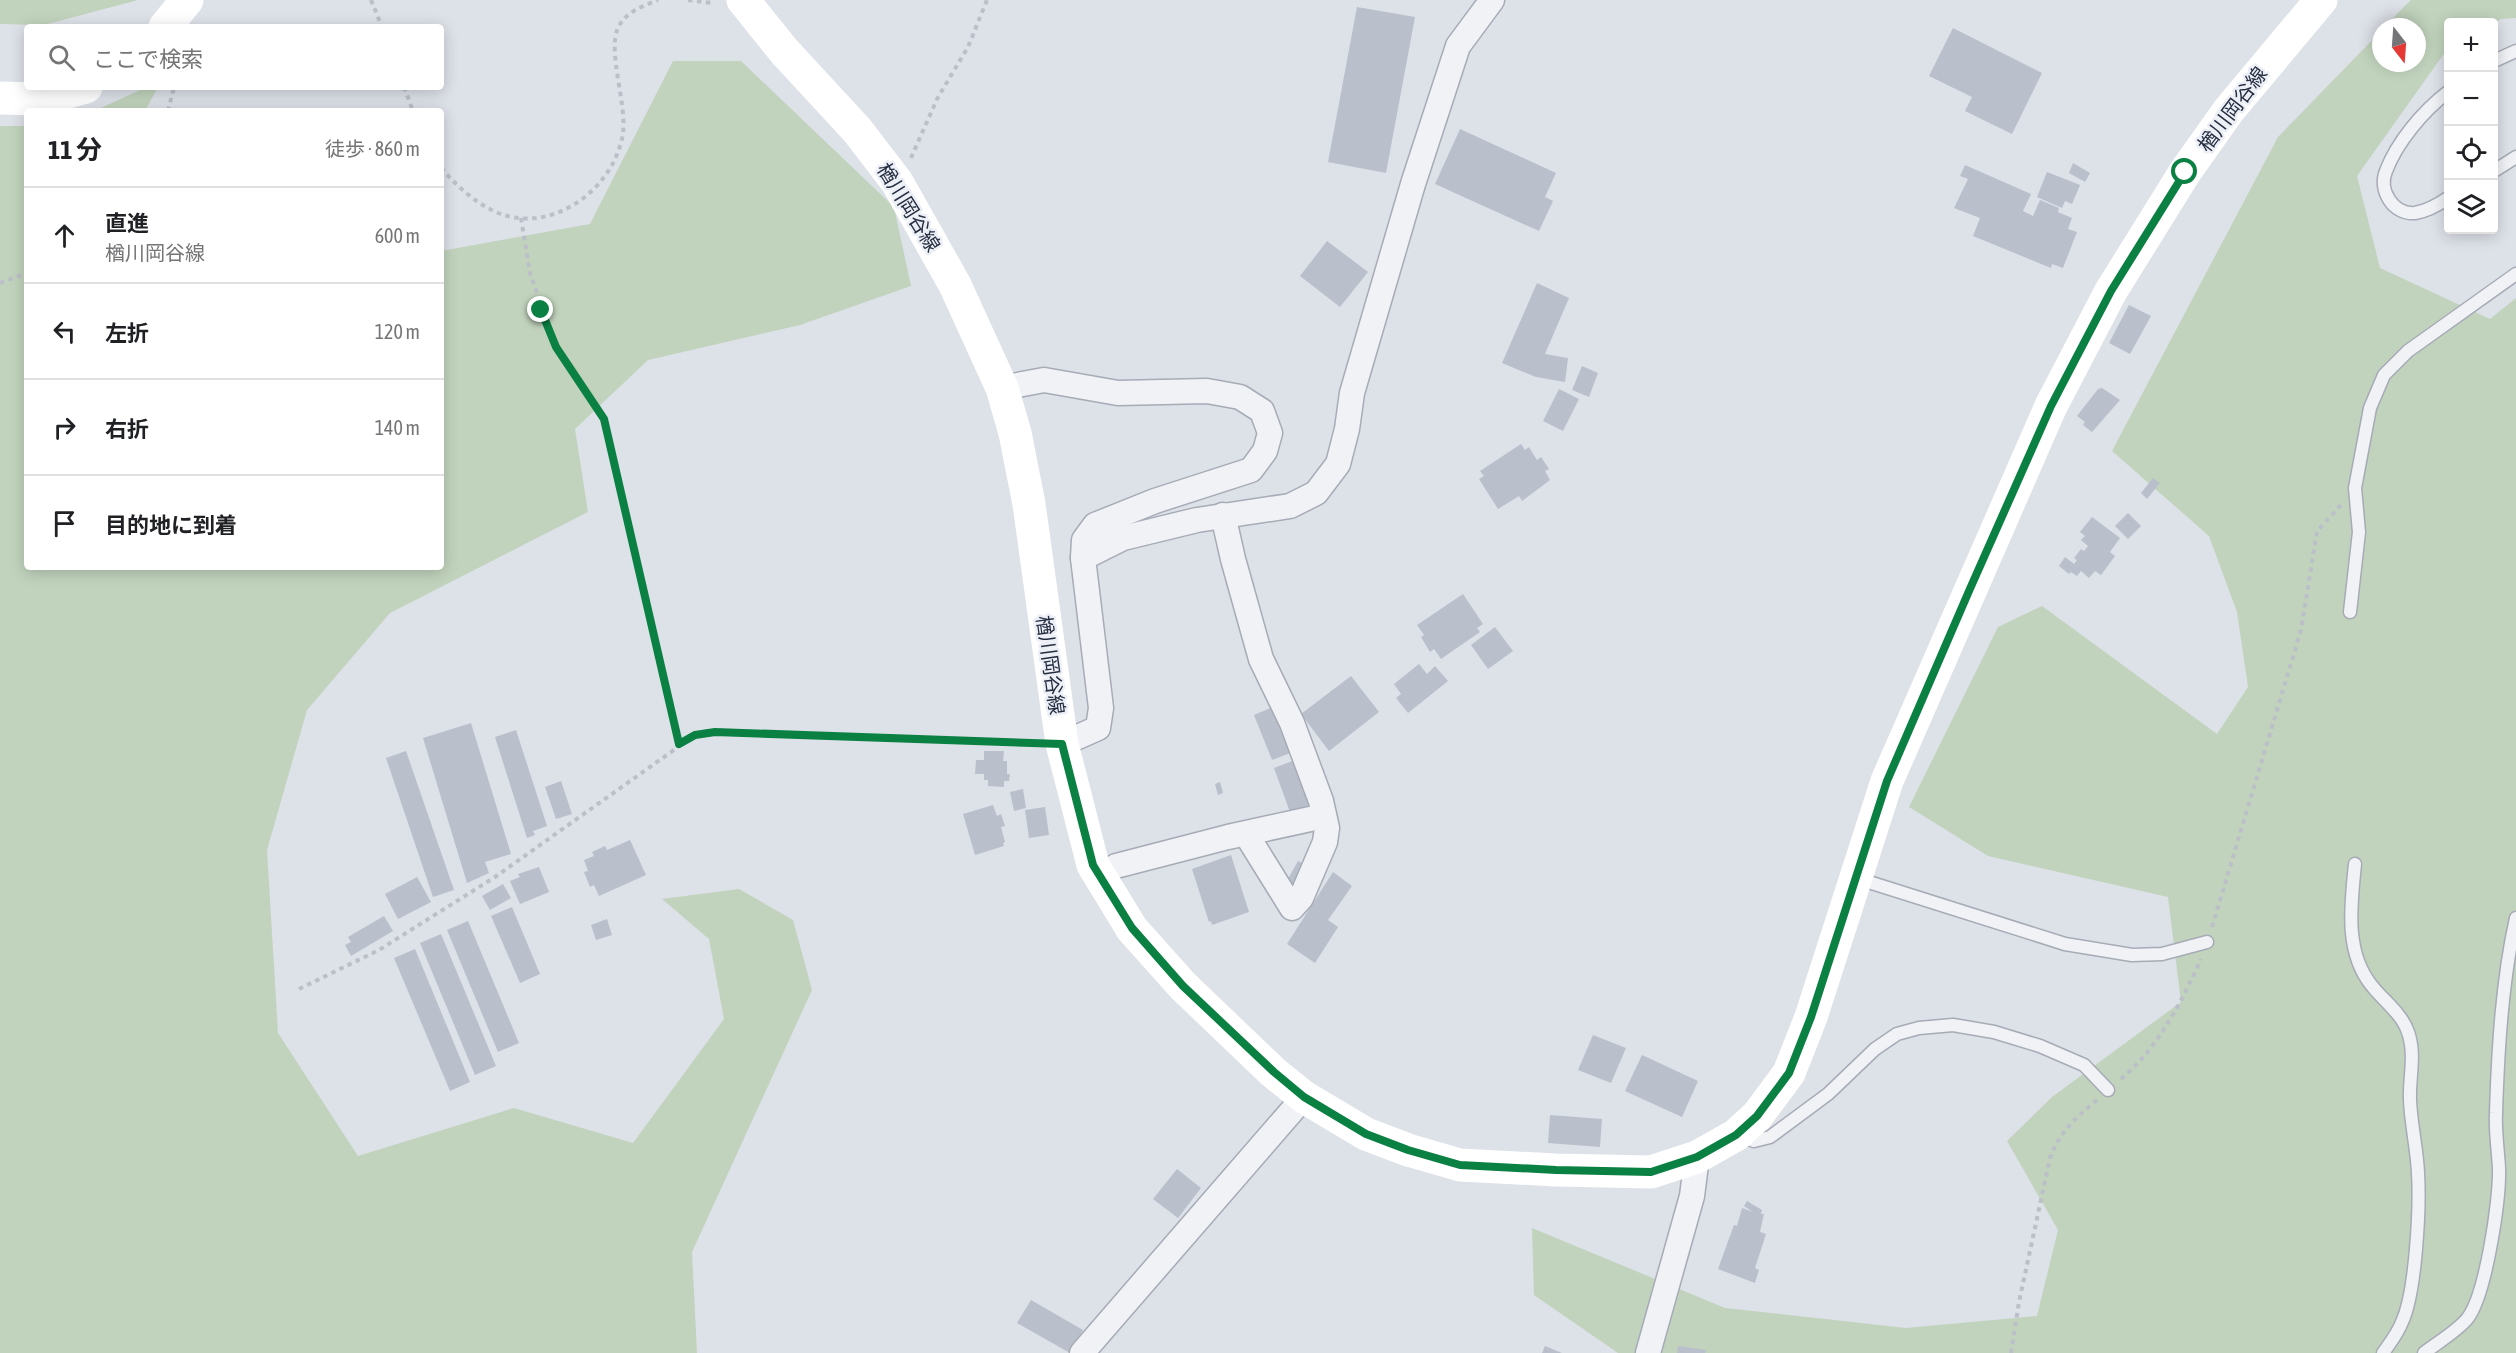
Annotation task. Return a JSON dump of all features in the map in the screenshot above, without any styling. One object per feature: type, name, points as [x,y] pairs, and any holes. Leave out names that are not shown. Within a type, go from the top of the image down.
[{"type":"main road","points":[[167,24],[187,0]]},
{"type":"main road","name":"楢川岡谷線","points":[[728,2],[784,51],[857,130],[897,182],[956,285],[1002,388],[1015,433],[1029,504],[1062,744],[1093,865],[1132,928],[1183,986],[1274,1072],[1304,1097],[1366,1134],[1408,1150],[1460,1165],[1651,1172],[1697,1157],[1736,1135],[1757,1116],[1789,1073],[1811,1017],[1887,781],[2051,406],[2111,291],[2185,172],[2229,110],[2321,0]]},
{"type":"main road","points":[[0,98],[41,99],[75,90]]},
{"type":"street","points":[[1083,558],[1123,538],[1223,515],[1290,506],[1316,493],[1338,464],[1347,429],[1352,393],[1413,184],[1458,46],[1492,0]]},
{"type":"street","points":[[1002,388],[1044,380],[1118,393],[1207,392],[1240,397],[1262,411],[1269,433],[1265,451],[1251,470],[1155,501],[1095,525],[1084,540],[1083,558],[1101,708],[1098,728],[1062,744]]},
{"type":"street","points":[[1223,515],[1261,658],[1292,723],[1327,828],[1325,842],[1301,898],[1292,908],[1246,834]]},
{"type":"street","points":[[1116,866],[1324,816]]},
{"type":"street","points":[[1083,1353],[1304,1097]]},
{"type":"street","points":[[1648,1353],[1692,1196],[1697,1157]]},
{"type":"lane","points":[[2498,60],[2516,51]]},
{"type":"lane","points":[[2444,96],[2422,116],[2398,148],[2385,173],[2384,188],[2388,199],[2396,208],[2405,212],[2414,213],[2435,207],[2444,201]]},
{"type":"lane","points":[[2498,168],[2516,157]]},
{"type":"lane","points":[[2350,612],[2359,532],[2355,488],[2370,408],[2384,375],[2408,351],[2516,274]]},
{"type":"lane","points":[[2355,864],[2351,903],[2352,941],[2356,960],[2363,976],[2398,1015],[2408,1030],[2412,1047],[2409,1096],[2418,1173],[2412,1279],[2408,1306],[2402,1323],[2383,1353]]},
{"type":"lane","points":[[1855,877],[2065,944],[2132,955],[2162,954],[2207,942]]},
{"type":"lane","points":[[2424,1353],[2468,1318],[2489,1258],[2499,1170],[2496,1115],[2502,1024],[2516,918]]},
{"type":"lane","points":[[1736,1135],[1754,1141],[1770,1137],[1828,1094],[1875,1049],[1897,1034],[1919,1028],[1953,1025],[1994,1032],[2040,1046],[2084,1065],[2108,1090]]},
{"type":"path","points":[[371,0],[381,24]]},
{"type":"path","points":[[444,171],[460,190],[479,203],[499,213],[521,218],[545,218],[590,193],[616,158],[623,132],[624,108],[615,56],[617,28],[634,9],[644,2],[658,0]]},
{"type":"path","points":[[688,0],[728,2]]},
{"type":"path","points":[[897,182],[906,170],[937,99],[968,47],[987,0]]},
{"type":"path","points":[[169,108],[173,90]]},
{"type":"path","points":[[405,90],[412,108]]},
{"type":"path","points":[[521,218],[530,273],[556,347],[604,419],[679,744]]},
{"type":"path","points":[[0,283],[24,274]]},
{"type":"path","points":[[2011,1353],[2019,1302],[2050,1158],[2057,1140],[2068,1125],[2127,1074],[2150,1048],[2181,1002],[2207,942],[2301,630],[2317,531],[2355,488]]},
{"type":"path","points":[[299,989],[379,950],[495,877],[679,744],[695,735],[715,732],[1062,744]]},
{"type":"green space","points":[[0,0],[138,0],[48,24],[0,24]]},
{"type":"green space","points":[[2411,0],[2516,0],[2516,18],[2498,21],[2498,18],[2444,18],[2444,54],[2357,176],[2380,268],[2490,319],[2516,298],[2516,1353],[1618,1353],[1534,1295],[1532,1228],[1725,1308],[1906,1328],[2037,1316],[2058,1230],[2007,1141],[2052,1097],[2181,1002],[2168,897],[1988,856],[1909,807],[1998,627],[2042,606],[2217,734],[2248,687],[2237,612],[2209,536],[2112,451],[2278,137],[2372,40],[2372,72],[2426,72],[2426,18],[2393,18]]},
{"type":"green space","points":[[673,61],[741,61],[894,207],[911,286],[800,325],[648,360],[575,429],[588,512],[390,613],[307,710],[267,850],[278,1033],[358,1156],[514,1108],[633,1143],[724,1019],[709,939],[662,899],[739,889],[793,920],[812,990],[692,1252],[697,1353],[0,1353],[0,126],[24,126],[24,570],[444,570],[444,250],[590,224]]},
{"type":"green space","points":[[140,90],[156,90],[147,108],[101,108]]},
{"type":"building","points":[[1357,7],[1415,17],[1386,173],[1328,162]]},
{"type":"building","points":[[1953,28],[2042,73],[2012,134],[1965,111],[1972,97],[1929,76]]},
{"type":"building","points":[[1460,129],[1556,173],[1545,197],[1553,201],[1539,231],[1435,184]]},
{"type":"building","points":[[2073,163],[2090,173],[2085,182],[2069,173]]},
{"type":"building","points":[[1965,165],[2031,194],[2023,211],[2033,216],[2040,200],[2059,208],[2058,212],[2072,218],[2068,229],[2077,232],[2063,268],[2052,264],[2051,268],[1973,236],[1980,218],[1954,208],[1968,179],[1960,176]]},
{"type":"building","points":[[2047,172],[2080,185],[2072,204],[2065,201],[2062,208],[2037,197]]},
{"type":"building","points":[[1327,241],[1368,272],[1340,307],[1300,276]]},
{"type":"building","points":[[1537,283],[1569,298],[1545,354],[1568,358],[1565,382],[1536,377],[1502,363]]},
{"type":"building","points":[[2129,305],[2151,316],[2130,354],[2109,343]]},
{"type":"building","points":[[1582,366],[1598,373],[1589,397],[1572,390]]},
{"type":"building","points":[[2102,388],[2120,400],[2092,432],[2077,416],[2098,389]]},
{"type":"building","points":[[1559,389],[1579,399],[1563,431],[1543,421]]},
{"type":"building","points":[[1521,444],[1525,450],[1529,447],[1537,460],[1541,457],[1549,469],[1545,471],[1550,480],[1522,501],[1519,496],[1498,509],[1479,479],[1484,476],[1480,471]]},
{"type":"building","points":[[2153,478],[2160,483],[2147,499],[2141,493]]},
{"type":"building","points":[[2128,513],[2141,526],[2128,539],[2115,526]]},
{"type":"building","points":[[2092,517],[2120,538],[2110,552],[2115,556],[2101,575],[2095,571],[2089,578],[2081,571],[2077,576],[2071,572],[2069,574],[2059,566],[2065,557],[2074,564],[2077,560],[2074,558],[2081,549],[2084,551],[2088,546],[2081,540],[2085,536],[2080,532]]},
{"type":"building","points":[[1463,594],[1483,624],[1477,628],[1480,632],[1441,659],[1434,649],[1430,652],[1421,637],[1424,635],[1417,625]]},
{"type":"building","points":[[1495,627],[1513,651],[1488,669],[1471,645]]},
{"type":"building","points":[[1419,664],[1427,674],[1435,666],[1448,681],[1408,713],[1396,698],[1401,694],[1394,684]]},
{"type":"building","points":[[1351,676],[1379,712],[1329,751],[1301,714]]},
{"type":"building","points":[[1275,706],[1293,752],[1272,760],[1254,715]]},
{"type":"building","points":[[471,723],[511,854],[485,862],[489,873],[467,883],[423,738]]},
{"type":"building","points":[[516,730],[547,826],[533,831],[535,835],[527,838],[495,737]]},
{"type":"building","points":[[406,751],[454,890],[433,897],[386,758]]},
{"type":"building","points":[[984,751],[1004,751],[1003,761],[1007,761],[1007,774],[1010,774],[1009,781],[1004,781],[1004,787],[988,786],[988,780],[984,780],[984,774],[975,774],[976,760],[984,760]]},
{"type":"building","points":[[1295,760],[1312,804],[1290,812],[1274,768]]},
{"type":"building","points":[[561,781],[572,814],[556,819],[545,787]]},
{"type":"building","points":[[1220,782],[1223,793],[1218,795],[1215,784]]},
{"type":"building","points":[[1023,789],[1026,808],[1014,811],[1010,792]]},
{"type":"building","points":[[993,805],[997,816],[1001,814],[1005,826],[1001,827],[1004,846],[975,855],[963,814]]},
{"type":"building","points":[[1045,807],[1049,835],[1029,838],[1025,810]]},
{"type":"building","points":[[630,840],[646,875],[599,896],[594,885],[590,887],[584,872],[588,871],[584,860],[594,856],[592,852],[605,846],[607,850]]},
{"type":"building","points":[[1231,855],[1249,912],[1212,925],[1211,921],[1209,922],[1192,869]]},
{"type":"building","points":[[1298,861],[1308,866],[1294,891],[1284,886]]},
{"type":"building","points":[[539,867],[549,892],[520,904],[510,881],[520,877],[518,874]]},
{"type":"building","points":[[1333,872],[1352,886],[1328,920],[1338,927],[1315,963],[1287,944]]},
{"type":"building","points":[[417,877],[431,902],[398,919],[385,894]]},
{"type":"building","points":[[503,884],[511,898],[490,910],[482,896]]},
{"type":"building","points":[[512,907],[540,974],[520,983],[491,916]]},
{"type":"building","points":[[384,916],[393,931],[351,956],[345,945],[351,942],[348,937]]},
{"type":"building","points":[[607,919],[612,935],[596,940],[591,925]]},
{"type":"building","points":[[468,921],[519,1043],[498,1052],[447,930]]},
{"type":"building","points":[[441,934],[496,1066],[475,1075],[420,943]]},
{"type":"building","points":[[415,949],[470,1082],[450,1091],[394,958]]},
{"type":"building","points":[[1593,1035],[1626,1048],[1611,1083],[1578,1070]]},
{"type":"building","points":[[1642,1055],[1698,1081],[1682,1117],[1625,1091]]},
{"type":"building","points":[[1550,1115],[1602,1119],[1600,1147],[1548,1143]]},
{"type":"building","points":[[1177,1169],[1201,1188],[1178,1218],[1153,1199]]},
{"type":"building","points":[[1747,1201],[1762,1210],[1761,1214],[1764,1214],[1760,1232],[1766,1234],[1755,1268],[1759,1270],[1755,1283],[1718,1269],[1734,1225],[1737,1226],[1742,1208],[1753,1212],[1744,1206]]},
{"type":"building","points":[[1031,1300],[1083,1330],[1070,1353],[1017,1323]]},
{"type":"building","points":[[1545,1346],[1562,1353],[1542,1353]]},
{"type":"building","points":[[1678,1346],[1706,1350],[1705,1353],[1677,1353]]},
{"type":"route","points":[[541,310],[556,347],[604,419],[679,744],[695,735],[715,732],[1062,744],[1093,865],[1132,928],[1183,986],[1274,1072],[1304,1097],[1366,1134],[1408,1150],[1460,1165],[1651,1172],[1697,1157],[1736,1135],[1757,1116],[1789,1073],[1811,1017],[1887,781],[1969,591],[2051,406],[2111,291],[2185,172]]}]
